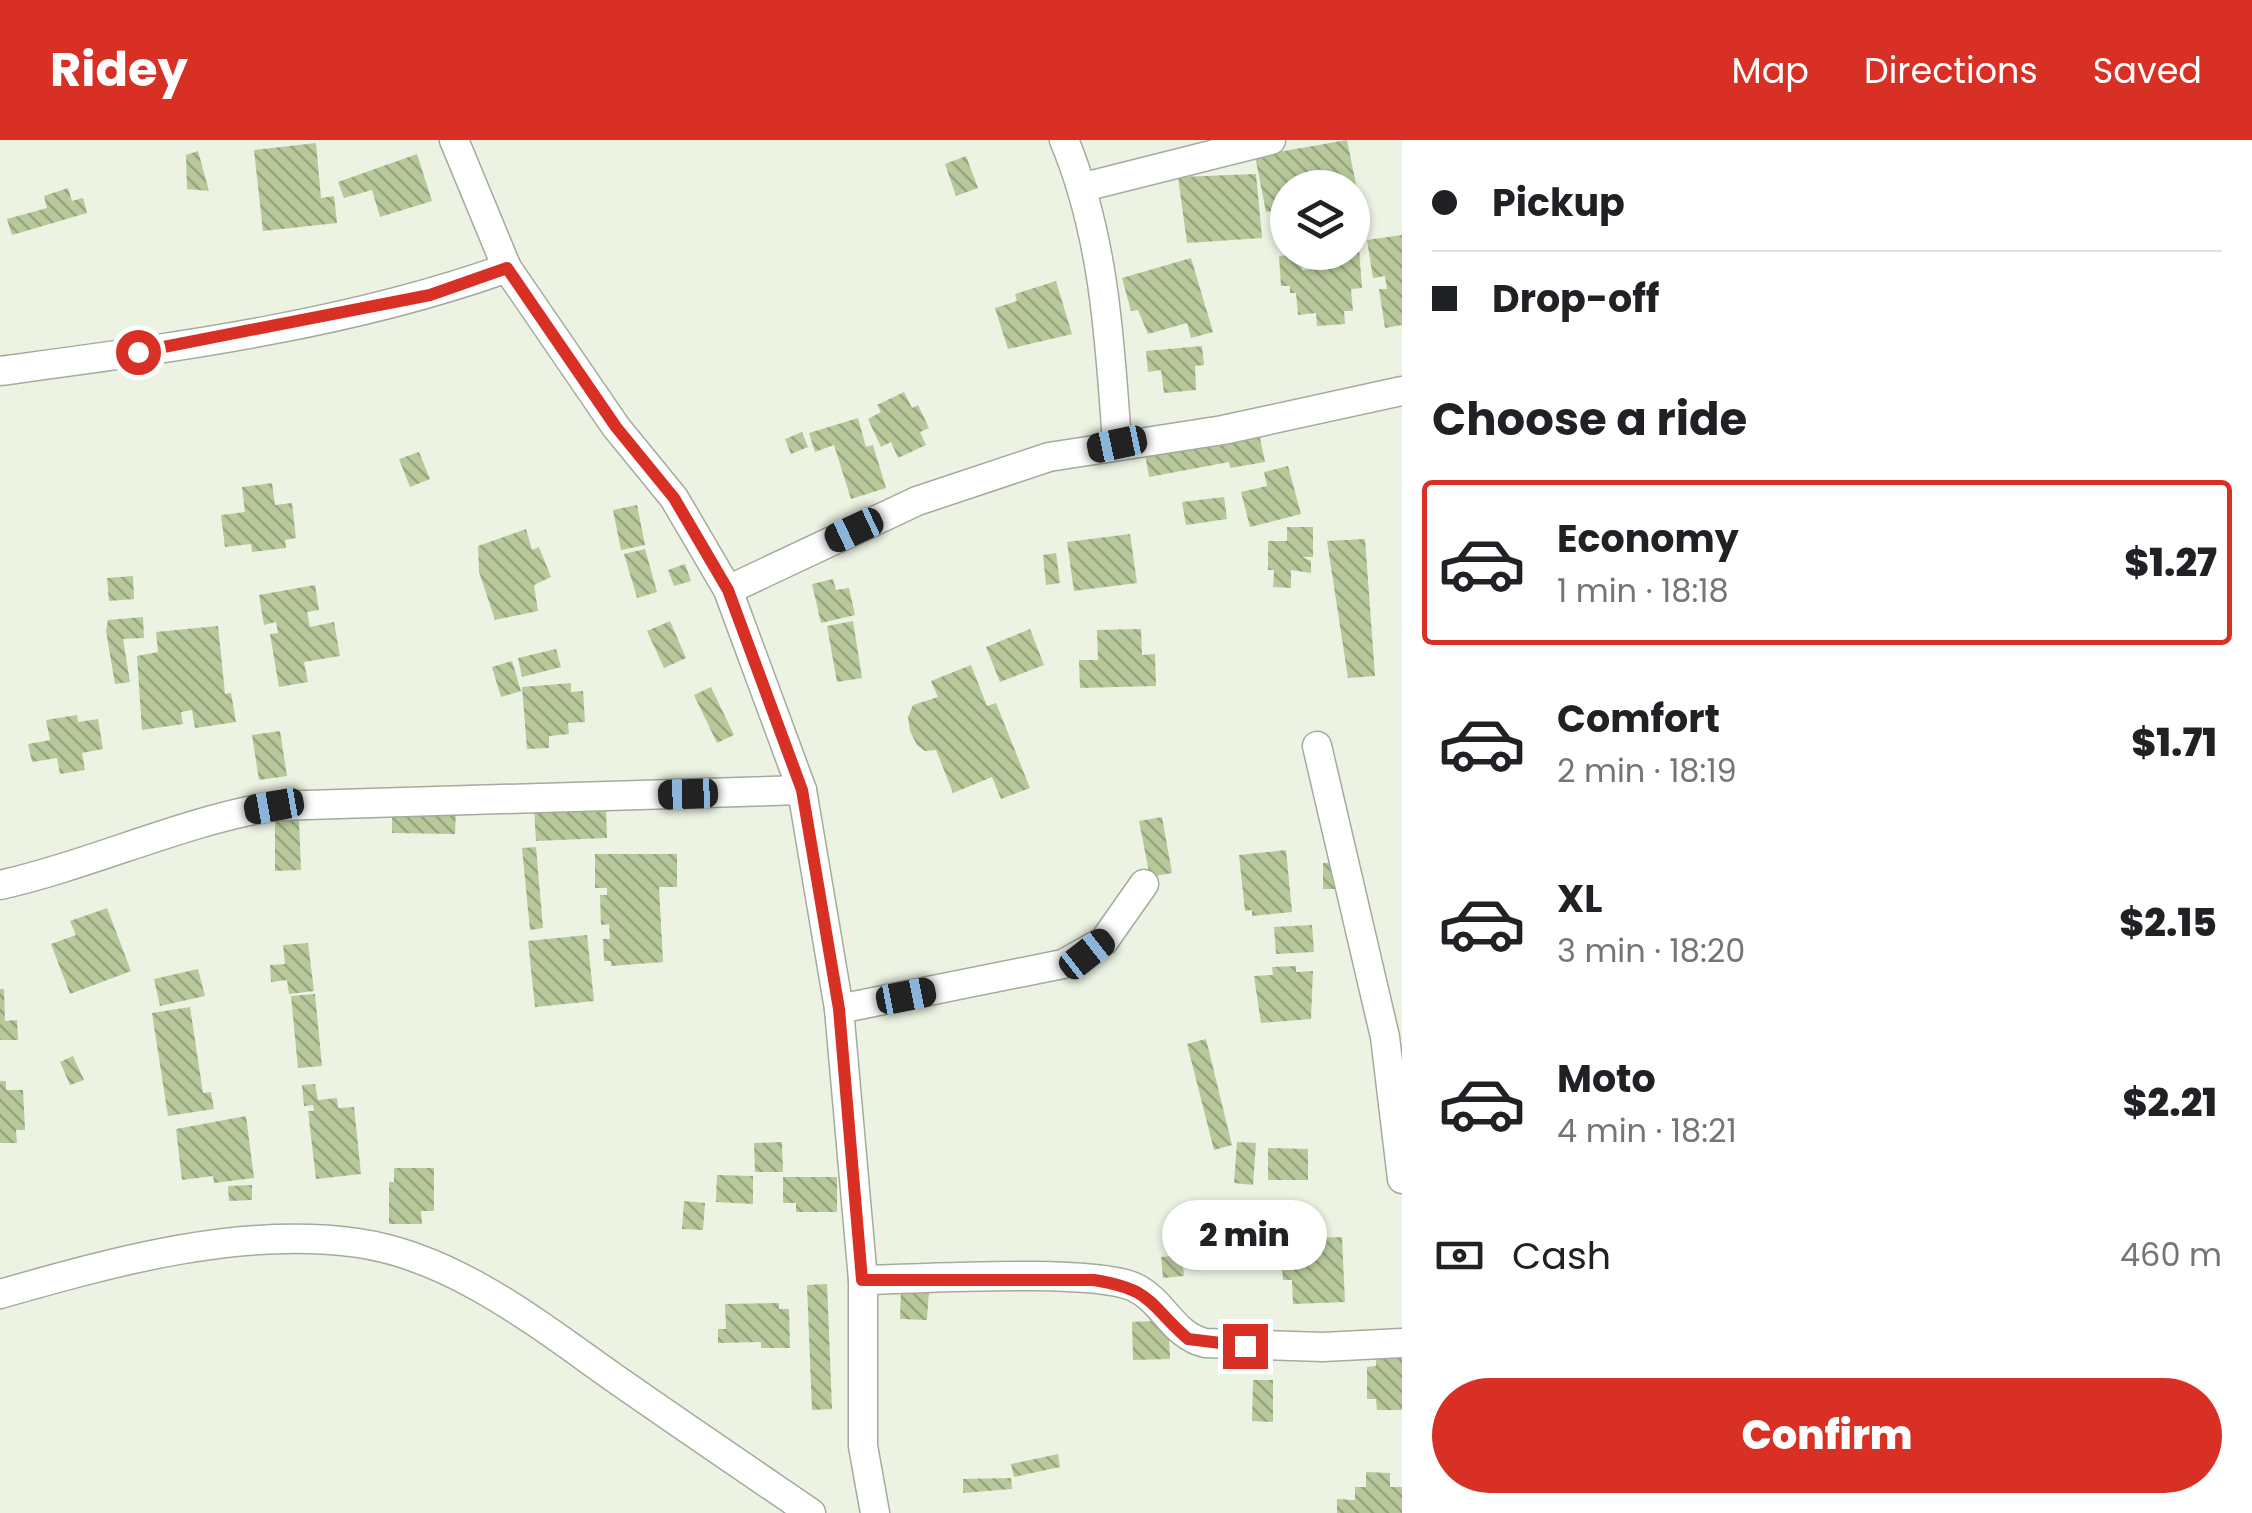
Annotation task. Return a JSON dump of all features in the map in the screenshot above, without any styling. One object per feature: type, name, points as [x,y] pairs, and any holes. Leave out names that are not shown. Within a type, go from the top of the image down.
[{"type":"street","points":[[454,140],[507,268],[616,427],[674,498],[728,590],[802,790],[839,1009],[862,1280],[862,1446],[875,1513]]},
{"type":"street","points":[[1064,140],[1084,186],[1109,326],[1117,444]]},
{"type":"street","points":[[1084,186],[1271,140]]},
{"type":"street","points":[[0,371],[172,348],[313,320],[430,295],[507,268]]},
{"type":"street","points":[[728,590],[917,500],[1048,458],[1223,430],[1402,391]]},
{"type":"street","points":[[1317,746],[1386,1037],[1402,1178]]},
{"type":"street","points":[[0,885],[92,860],[218,816],[274,806],[802,790]]},
{"type":"street","points":[[839,1009],[1063,964],[1104,941],[1144,884]]},
{"type":"street","points":[[0,1294],[88,1269],[262,1239],[360,1243],[449,1272],[528,1318],[811,1513]]},
{"type":"street","points":[[862,1280],[1094,1280],[1132,1286],[1156,1302],[1188,1339],[1205,1343],[1322,1347],[1402,1343]]},
{"type":"building","points":[[1347,140],[1353,170],[1270,170],[1270,211],[1266,212],[1255,156]]},
{"type":"building","points":[[316,143],[321,198],[334,196],[337,223],[263,231],[254,150]]},
{"type":"building","points":[[198,151],[209,191],[187,189],[186,155]]},
{"type":"building","points":[[417,154],[432,201],[380,217],[372,190],[344,198],[338,182]]},
{"type":"building","points":[[966,156],[978,188],[956,196],[945,164]]},
{"type":"building","points":[[1256,174],[1262,238],[1187,243],[1178,177]]},
{"type":"building","points":[[68,188],[72,201],[83,198],[87,213],[12,235],[7,219],[47,208],[44,196]]},
{"type":"building","points":[[1402,235],[1402,325],[1385,328],[1379,289],[1387,289],[1385,276],[1373,278],[1370,240]]},
{"type":"building","points":[[1191,258],[1213,332],[1191,338],[1187,323],[1148,334],[1138,310],[1131,311],[1122,278]]},
{"type":"building","points":[[1280,270],[1361,270],[1362,288],[1351,289],[1353,311],[1344,311],[1345,324],[1317,326],[1316,313],[1298,315],[1296,293],[1290,293],[1290,286],[1281,286]]},
{"type":"building","points":[[1056,281],[1072,334],[1008,349],[995,308],[1017,301],[1015,294]]},
{"type":"building","points":[[1202,346],[1204,365],[1195,366],[1196,390],[1164,393],[1161,370],[1148,372],[1146,351]]},
{"type":"building","points":[[904,392],[912,408],[918,405],[929,428],[920,432],[926,445],[898,458],[891,442],[881,447],[868,419],[881,412],[877,405]]},
{"type":"building","points":[[858,418],[866,447],[873,445],[886,488],[851,499],[834,445],[815,452],[809,433]]},
{"type":"building","points":[[802,432],[808,447],[791,454],[785,439]]},
{"type":"building","points":[[1259,433],[1265,462],[1230,468],[1229,462],[1149,477],[1145,454]]},
{"type":"building","points":[[419,452],[430,479],[410,487],[399,459]]},
{"type":"building","points":[[1288,466],[1301,514],[1250,527],[1241,492],[1267,486],[1264,472]]},
{"type":"building","points":[[272,483],[275,505],[292,503],[296,538],[285,540],[286,548],[252,552],[251,544],[225,547],[221,515],[245,512],[242,487]]},
{"type":"building","points":[[1224,497],[1227,519],[1186,525],[1182,502]]},
{"type":"building","points":[[637,505],[645,545],[621,550],[613,510]]},
{"type":"building","points":[[1287,527],[1313,527],[1313,557],[1302,557],[1311,561],[1311,573],[1291,570],[1291,588],[1273,587],[1274,570],[1268,570],[1268,541],[1287,541]]},
{"type":"building","points":[[526,529],[532,550],[539,547],[551,577],[534,585],[538,611],[495,620],[479,572],[478,546]]},
{"type":"building","points":[[1130,534],[1137,583],[1074,591],[1067,542]]},
{"type":"building","points":[[1365,539],[1375,676],[1348,678],[1327,541]]},
{"type":"building","points":[[645,549],[657,592],[637,598],[624,554]]},
{"type":"building","points":[[1056,553],[1060,583],[1046,585],[1043,555]]},
{"type":"building","points":[[685,564],[691,581],[674,586],[668,570]]},
{"type":"building","points":[[133,576],[134,599],[109,601],[107,578]]},
{"type":"building","points":[[833,579],[836,590],[849,588],[855,615],[821,623],[812,584]]},
{"type":"building","points":[[315,585],[319,610],[307,612],[310,627],[334,622],[340,656],[304,662],[308,682],[279,687],[270,634],[278,633],[276,622],[264,625],[259,595]]},
{"type":"building","points":[[143,617],[144,638],[123,639],[130,682],[115,684],[106,631],[108,620]]},
{"type":"building","points":[[670,621],[686,658],[664,668],[647,631]]},
{"type":"building","points":[[853,621],[862,678],[837,682],[827,626]]},
{"type":"building","points":[[218,626],[225,694],[231,693],[236,722],[195,728],[192,710],[181,712],[183,724],[142,730],[137,656],[158,652],[156,632]]},
{"type":"building","points":[[1030,629],[1044,665],[1000,682],[986,647]]},
{"type":"building","points":[[1141,629],[1142,655],[1155,654],[1156,686],[1080,688],[1079,660],[1098,660],[1097,630]]},
{"type":"building","points":[[556,649],[561,667],[522,677],[518,658]]},
{"type":"building","points":[[512,661],[521,691],[501,697],[492,667]]},
{"type":"building","points":[[971,665],[987,706],[996,703],[1030,788],[1001,799],[992,777],[953,793],[936,750],[925,751],[910,731],[908,717],[913,705],[938,697],[931,681]]},
{"type":"building","points":[[571,683],[571,692],[583,691],[585,722],[568,723],[569,734],[549,736],[549,748],[527,749],[522,687]]},
{"type":"building","points":[[711,687],[734,735],[717,743],[694,695]]},
{"type":"building","points":[[77,715],[78,722],[98,719],[103,749],[82,753],[85,770],[60,774],[57,758],[32,762],[28,744],[50,740],[46,720]]},
{"type":"building","points":[[280,731],[287,776],[259,780],[252,735]]},
{"type":"building","points":[[606,806],[607,838],[536,841],[534,808]]},
{"type":"building","points":[[392,808],[456,809],[455,834],[392,833]]},
{"type":"building","points":[[1162,817],[1172,873],[1150,877],[1139,821]]},
{"type":"building","points":[[275,820],[299,820],[301,870],[275,871]]},
{"type":"building","points":[[536,847],[543,928],[530,930],[522,848]]},
{"type":"building","points":[[1286,850],[1292,912],[1252,916],[1252,910],[1245,911],[1239,855]]},
{"type":"building","points":[[595,854],[677,854],[677,887],[659,887],[663,962],[611,966],[611,961],[604,961],[603,939],[610,939],[609,924],[601,925],[600,895],[607,895],[607,888],[595,888]]},
{"type":"building","points":[[1323,863],[1340,863],[1340,889],[1323,889]]},
{"type":"building","points":[[107,908],[131,971],[70,994],[51,944],[76,935],[70,921]]},
{"type":"building","points":[[1312,925],[1314,952],[1276,954],[1274,927]]},
{"type":"building","points":[[587,935],[594,1001],[535,1007],[528,941]]},
{"type":"building","points":[[308,943],[314,991],[289,994],[287,980],[271,982],[270,965],[285,964],[283,945]]},
{"type":"building","points":[[1296,966],[1296,972],[1313,971],[1311,1019],[1261,1023],[1254,976],[1273,975],[1272,967]]},
{"type":"building","points":[[198,969],[205,996],[160,1006],[154,979]]},
{"type":"building","points":[[0,989],[4,989],[5,1021],[17,1020],[18,1040],[0,1040]]},
{"type":"building","points":[[315,994],[322,1066],[298,1068],[291,996]]},
{"type":"building","points":[[190,1007],[203,1093],[211,1092],[214,1109],[168,1116],[152,1013]]},
{"type":"building","points":[[1206,1039],[1232,1145],[1214,1150],[1187,1044]]},
{"type":"building","points":[[73,1056],[84,1080],[70,1085],[60,1062]]},
{"type":"building","points":[[0,1081],[6,1081],[6,1090],[23,1090],[25,1130],[16,1130],[17,1143],[0,1143]]},
{"type":"building","points":[[315,1084],[318,1100],[337,1098],[338,1108],[354,1107],[361,1174],[316,1179],[308,1111],[314,1111],[313,1105],[304,1106],[302,1085]]},
{"type":"building","points":[[246,1116],[254,1178],[214,1183],[213,1176],[182,1180],[176,1129]]},
{"type":"building","points":[[782,1142],[783,1172],[755,1172],[754,1143]]},
{"type":"building","points":[[1237,1142],[1256,1143],[1253,1185],[1234,1183]]},
{"type":"building","points":[[1268,1148],[1308,1149],[1308,1180],[1268,1180]]},
{"type":"building","points":[[394,1168],[434,1168],[434,1211],[421,1211],[422,1224],[389,1224],[389,1182],[394,1182]]},
{"type":"building","points":[[717,1175],[753,1176],[753,1204],[716,1202]]},
{"type":"building","points":[[783,1177],[837,1177],[837,1212],[796,1212],[796,1203],[783,1203]]},
{"type":"building","points":[[252,1185],[252,1200],[229,1201],[228,1186]]},
{"type":"building","points":[[684,1201],[705,1203],[703,1230],[682,1229]]},
{"type":"building","points":[[1342,1237],[1345,1302],[1293,1304],[1292,1280],[1283,1280],[1281,1252],[1291,1251],[1291,1239]]},
{"type":"building","points":[[1182,1255],[1184,1276],[1163,1278],[1161,1257]]},
{"type":"building","points":[[827,1284],[832,1409],[812,1410],[807,1285]]},
{"type":"building","points":[[901,1288],[929,1289],[927,1320],[900,1319]]},
{"type":"building","points":[[779,1303],[779,1309],[789,1309],[790,1348],[761,1348],[761,1342],[718,1343],[718,1329],[726,1329],[725,1304]]},
{"type":"building","points":[[1168,1320],[1170,1359],[1133,1360],[1132,1322]]},
{"type":"building","points":[[1402,1357],[1402,1410],[1377,1410],[1376,1399],[1367,1399],[1367,1367],[1376,1366],[1376,1358]]},
{"type":"building","points":[[1253,1380],[1273,1380],[1273,1422],[1252,1421]]},
{"type":"building","points":[[1058,1454],[1060,1467],[1014,1477],[1011,1464]]},
{"type":"building","points":[[1366,1472],[1390,1473],[1390,1487],[1402,1487],[1402,1513],[1337,1513],[1337,1499],[1355,1500],[1355,1487],[1366,1487]]},
{"type":"building","points":[[1011,1478],[1012,1489],[963,1493],[963,1479]]},
{"type":"route","points":[[138,352],[430,295],[507,268],[616,427],[674,498],[728,590],[802,790],[839,1009],[862,1280],[1094,1280],[1132,1286],[1156,1302],[1188,1339],[1245,1346]]}]
